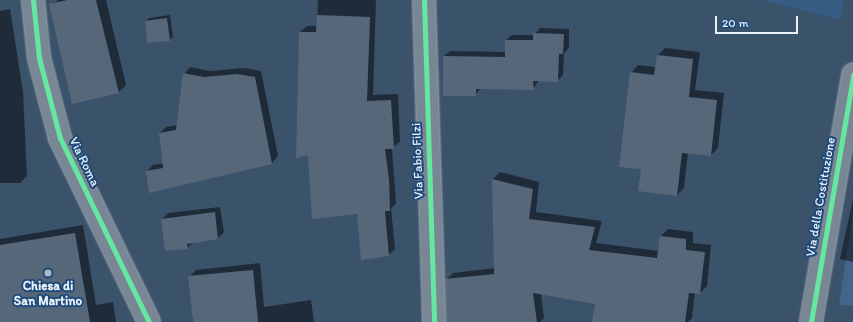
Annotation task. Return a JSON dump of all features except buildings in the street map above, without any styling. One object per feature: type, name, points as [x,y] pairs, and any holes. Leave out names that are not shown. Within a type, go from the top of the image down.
[{"type":"street","name":"Via Roma","points":[[33,0],[39,58],[60,138],[149,322]]},
{"type":"street","name":"Via Fabio Filzi","points":[[424,0],[434,322]]},
{"type":"street","name":"Via della Costituzione","points":[[811,322],[853,75]]},
{"type":"shaded area","points":[[761,0],[844,0],[841,20]]},
{"type":"shaded area","points":[[853,210],[853,306],[839,305]]},
{"type":"cycle path","points":[[33,0],[39,58],[60,138],[149,322]]},
{"type":"cycle path","points":[[424,0],[434,322]]},
{"type":"cycle path","points":[[811,322],[853,75]]},
{"type":"place","name":"Chiesa di San Martino","points":[[48,273]]}]
